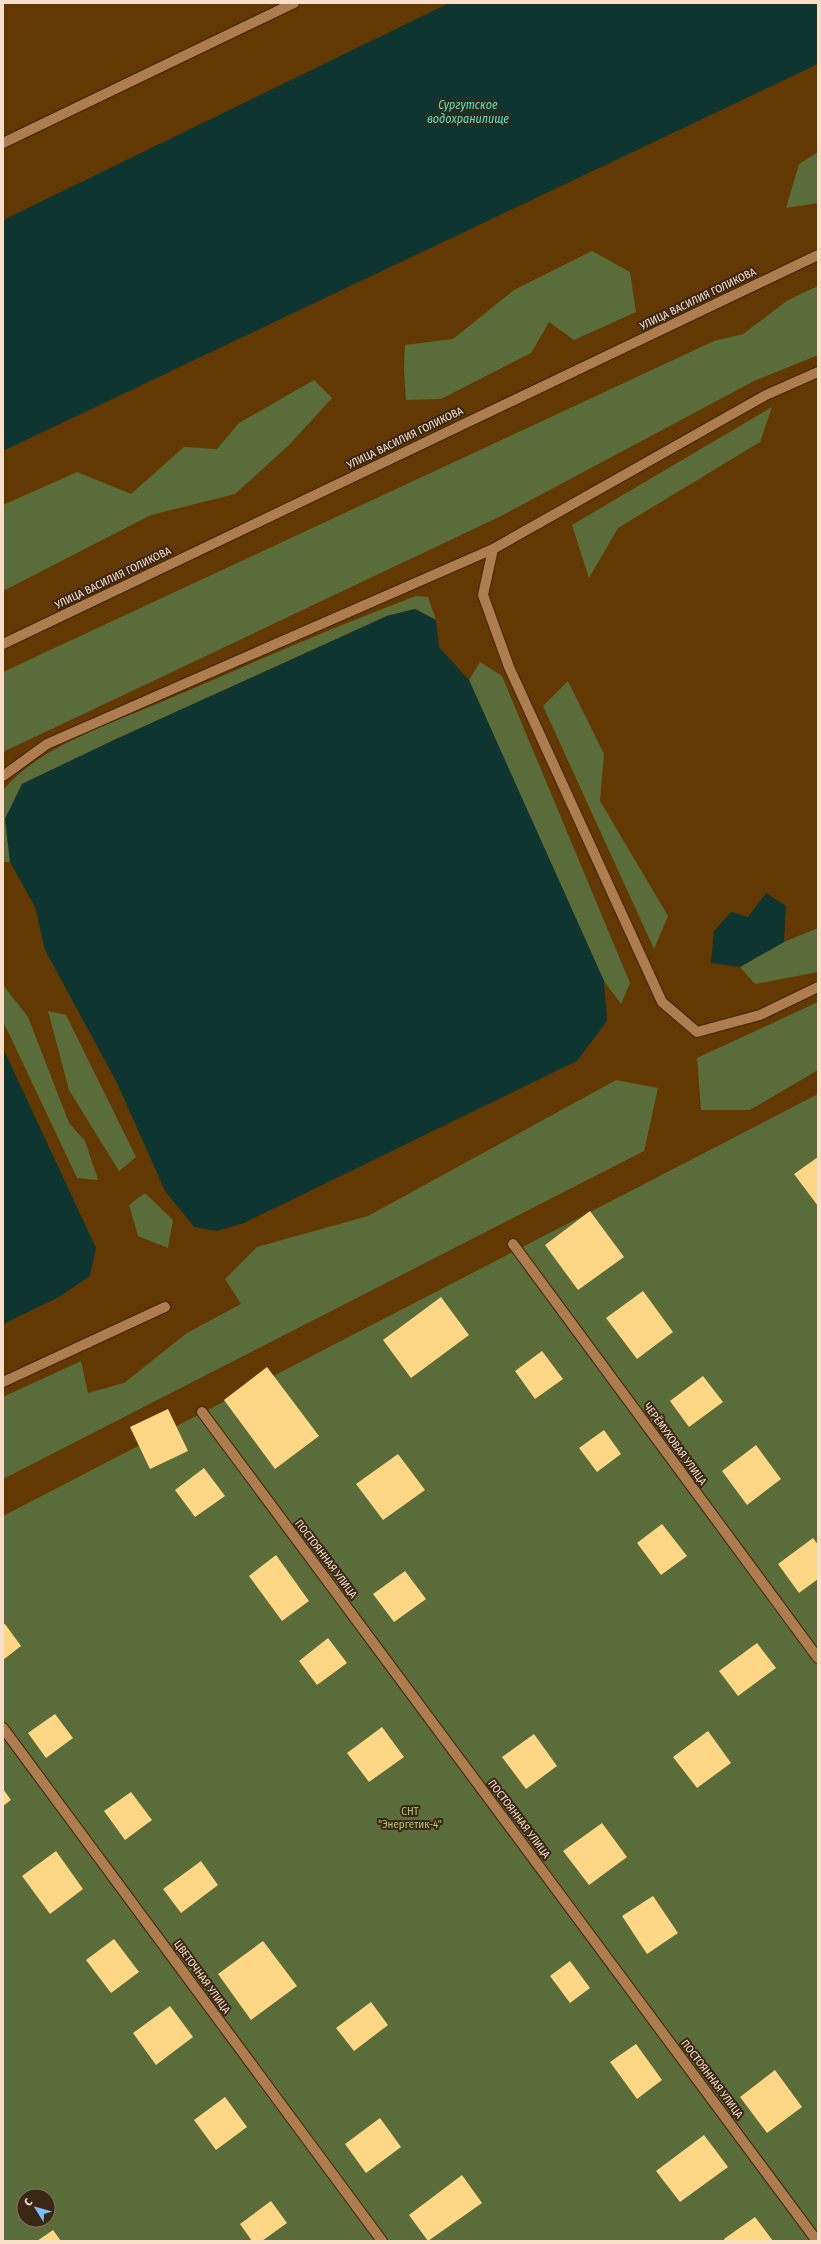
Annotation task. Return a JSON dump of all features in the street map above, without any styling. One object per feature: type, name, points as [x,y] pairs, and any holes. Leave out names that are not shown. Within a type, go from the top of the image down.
[{"type":"street","points":[[3,143],[294,3]]},
{"type":"street","name":"УЛИЦА ВАСИЛИЯ ГОЛИКОВА","points":[[3,644],[818,255]]},
{"type":"street","points":[[3,776],[47,744],[493,549],[766,394],[818,372]]},
{"type":"street","points":[[493,549],[483,595],[509,667],[662,1002],[697,1032],[760,1015],[818,987]]},
{"type":"street","name":"ЧЕРЁМУХОВАЯ УЛИЦА","points":[[513,1244],[818,1658]]},
{"type":"street","points":[[3,1382],[165,1307]]},
{"type":"street","name":"ПОСТОЯННАЯ УЛИЦА","points":[[202,1412],[816,2241]]},
{"type":"street","name":"ЦВЕТОЧНАЯ УЛИЦА","points":[[3,1728],[382,2241]]},
{"type":"green space","points":[[818,152],[818,203],[786,208],[799,164]]},
{"type":"green space","points":[[592,251],[630,272],[636,312],[574,340],[549,322],[531,353],[441,399],[406,400],[404,368],[405,345],[453,339],[514,290]]},
{"type":"green space","points":[[818,286],[818,355],[754,381],[499,517],[3,752],[3,672],[714,341],[743,334],[788,300]]},
{"type":"green space","points":[[314,380],[332,398],[288,446],[235,494],[151,515],[3,591],[3,505],[77,472],[131,494],[184,447],[217,449],[239,423]]},
{"type":"green space","points":[[772,407],[760,442],[618,528],[589,578],[572,525]]},
{"type":"green space","points":[[416,596],[428,597],[436,620],[415,609],[387,616],[114,740],[22,784],[5,819],[10,862],[3,862],[3,790],[19,774],[38,760],[59,747],[104,726],[323,633]]},
{"type":"green space","points":[[480,662],[502,676],[630,983],[621,1004],[604,981],[469,680]]},
{"type":"green space","points":[[568,681],[604,754],[600,801],[668,916],[654,949],[543,706]]},
{"type":"green space","points":[[818,928],[818,972],[755,984],[740,967],[784,942]]},
{"type":"green space","points":[[3,985],[28,1017],[69,1123],[85,1141],[98,1180],[77,1178],[4,1023]]},
{"type":"green space","points":[[818,1002],[818,1070],[750,1110],[701,1110],[697,1058]]},
{"type":"green space","points":[[48,1011],[66,1015],[136,1157],[119,1171],[69,1090]]},
{"type":"green space","points":[[616,1080],[658,1088],[644,1151],[3,1479],[3,1397],[81,1361],[88,1393],[124,1383],[187,1333],[241,1304],[225,1279],[257,1247],[368,1216]]},
{"type":"green space","name":"СНТ \"Энергетик-4\"","points":[[818,1094],[818,2241],[3,2241],[3,1516]]},
{"type":"green space","points":[[145,1193],[173,1220],[168,1248],[138,1236],[129,1205]]},
{"type":"water","name":"Сургутское водохранилище","points":[[449,3],[818,3],[818,64],[3,451],[3,220]]},
{"type":"water","points":[[415,609],[436,620],[439,647],[469,680],[604,981],[607,1021],[577,1061],[244,1223],[217,1231],[194,1227],[165,1191],[117,1083],[45,950],[35,907],[10,862],[5,819],[22,784],[114,740],[387,616]]},
{"type":"water","points":[[766,893],[786,906],[784,942],[740,967],[711,963],[714,931],[731,912],[748,917]]},
{"type":"water","points":[[3,1048],[96,1248],[90,1276],[59,1297],[3,1324]]},
{"type":"building","points":[[818,1157],[818,1206],[794,1174]]},
{"type":"building","points":[[590,1211],[624,1257],[578,1290],[545,1245]]},
{"type":"building","points":[[643,1291],[673,1332],[637,1359],[606,1318]]},
{"type":"building","points":[[441,1297],[469,1335],[411,1378],[383,1340]]},
{"type":"building","points":[[542,1351],[563,1379],[535,1399],[515,1371]]},
{"type":"building","points":[[267,1367],[319,1436],[275,1469],[224,1400]]},
{"type":"building","points":[[703,1376],[723,1402],[689,1427],[670,1401]]},
{"type":"building","points":[[168,1409],[188,1451],[150,1469],[130,1427]]},
{"type":"building","points":[[604,1430],[621,1454],[597,1472],[579,1448]]},
{"type":"building","points":[[756,1445],[781,1479],[747,1505],[722,1471]]},
{"type":"building","points":[[398,1454],[425,1490],[383,1520],[356,1484]]},
{"type":"building","points":[[204,1468],[225,1496],[195,1517],[175,1490]]},
{"type":"building","points":[[662,1524],[687,1556],[661,1575],[637,1543]]},
{"type":"building","points":[[813,1538],[818,1545],[818,1579],[799,1593],[778,1564]]},
{"type":"building","points":[[276,1555],[309,1601],[282,1621],[249,1576]]},
{"type":"building","points":[[405,1571],[426,1599],[394,1622],[373,1594]]},
{"type":"building","points":[[5,1624],[21,1646],[3,1660],[3,1625]]},
{"type":"building","points":[[328,1638],[347,1663],[317,1685],[299,1661]]},
{"type":"building","points":[[757,1643],[776,1668],[738,1696],[719,1671]]},
{"type":"building","points":[[55,1714],[73,1738],[46,1758],[28,1733]]},
{"type":"building","points":[[382,1727],[404,1757],[369,1782],[347,1753]]},
{"type":"building","points":[[708,1731],[731,1763],[697,1788],[673,1757]]},
{"type":"building","points":[[534,1734],[557,1766],[526,1789],[502,1757]]},
{"type":"building","points":[[3,1789],[11,1800],[3,1806]]},
{"type":"building","points":[[131,1792],[152,1820],[125,1840],[104,1811]]},
{"type":"building","points":[[602,1823],[627,1857],[589,1885],[563,1851]]},
{"type":"building","points":[[56,1851],[83,1889],[50,1914],[22,1876]]},
{"type":"building","points":[[201,1861],[218,1885],[181,1913],[163,1889]]},
{"type":"building","points":[[653,1896],[678,1933],[647,1954],[622,1916]]},
{"type":"building","points":[[114,1939],[139,1972],[111,1993],[86,1960]]},
{"type":"building","points":[[263,1941],[297,1986],[251,2020],[218,1974]]},
{"type":"building","points":[[570,1961],[590,1988],[570,2003],[550,1976]]},
{"type":"building","points":[[371,2002],[388,2025],[354,2051],[336,2028]]},
{"type":"building","points":[[170,2006],[193,2037],[156,2065],[133,2033]]},
{"type":"building","points":[[636,2044],[662,2080],[637,2099],[610,2062]]},
{"type":"building","points":[[775,2070],[802,2107],[767,2133],[740,2097]]},
{"type":"building","points":[[225,2097],[247,2127],[216,2150],[194,2120]]},
{"type":"building","points":[[380,2118],[401,2147],[366,2173],[345,2144]]},
{"type":"building","points":[[704,2135],[728,2167],[680,2202],[656,2171]]},
{"type":"building","points":[[462,2175],[482,2203],[428,2241],[409,2215]]},
{"type":"building","points":[[271,2201],[287,2223],[262,2241],[252,2241],[240,2224]]},
{"type":"building","points":[[755,2217],[773,2241],[725,2241],[724,2239]]},
{"type":"building","points":[[53,2230],[61,2241],[37,2241]]}]
